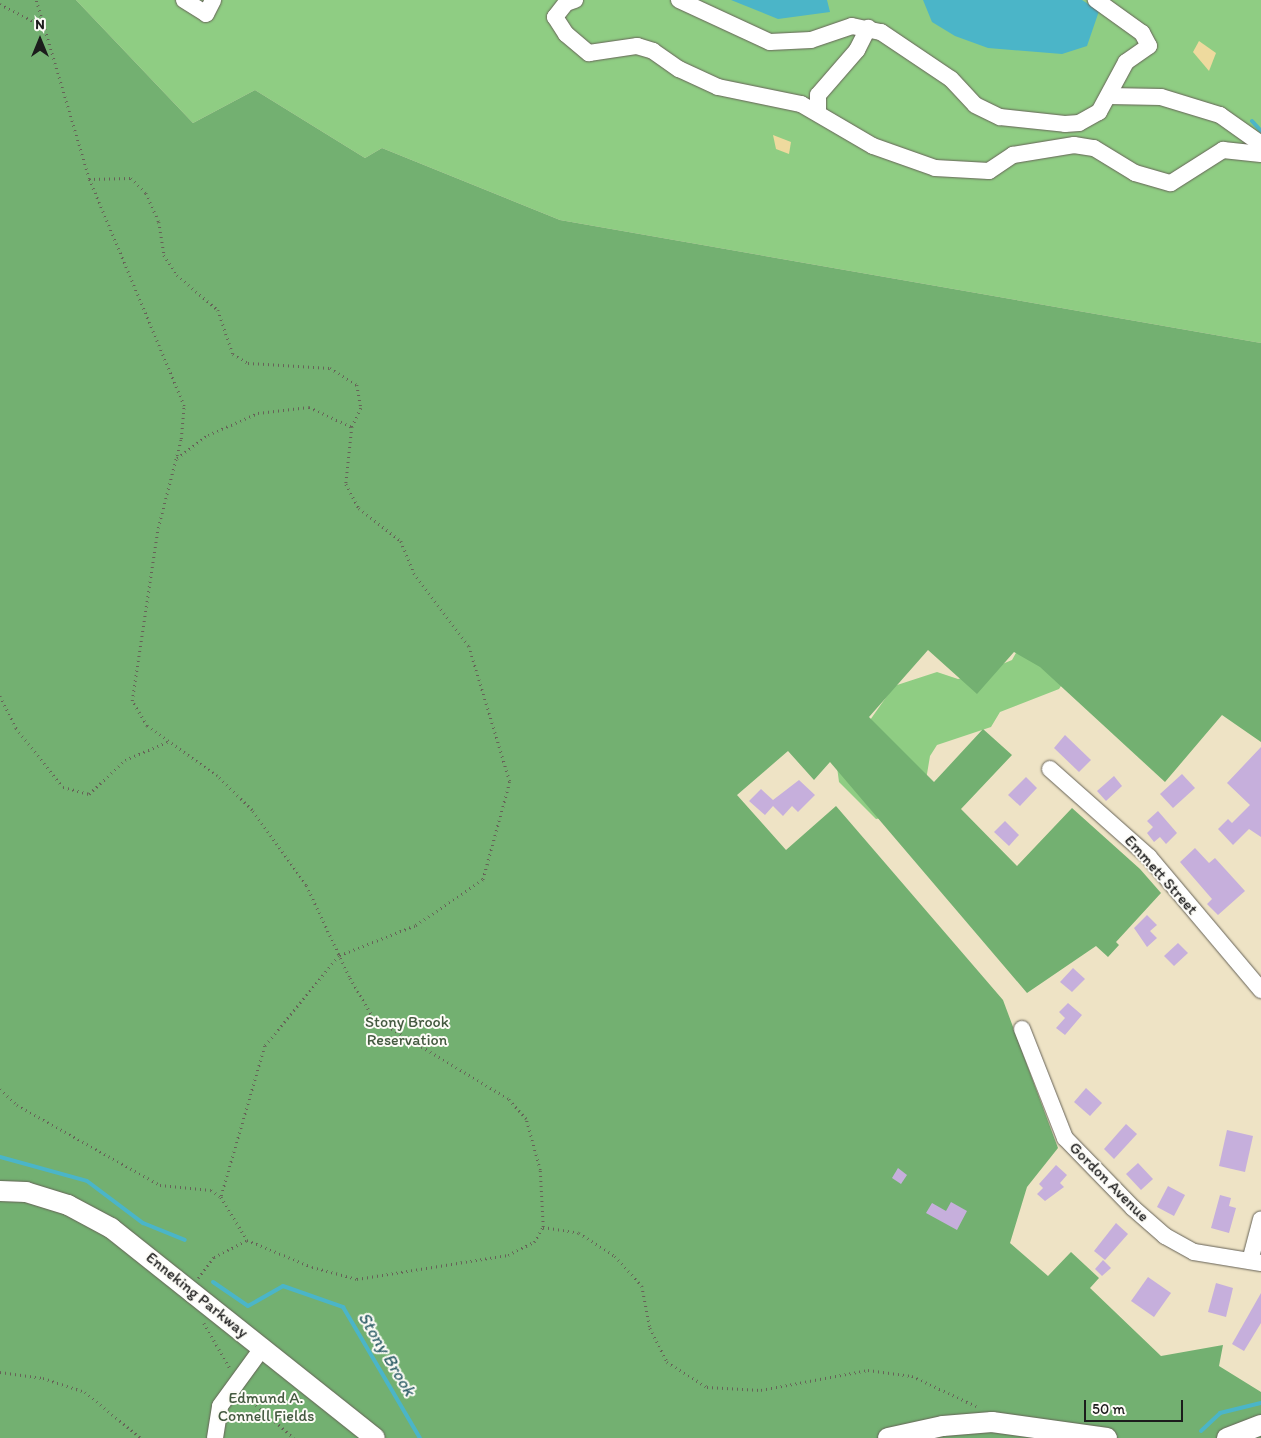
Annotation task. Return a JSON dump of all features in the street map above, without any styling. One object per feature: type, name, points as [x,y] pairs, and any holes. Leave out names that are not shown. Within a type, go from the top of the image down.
[{"type":"main road","name":"Enneking Parkway","points":[[0,1191],[26,1192],[68,1205],[111,1228],[375,1438]]},
{"type":"main road","points":[[888,1438],[943,1426],[992,1422],[1107,1438]]},
{"type":"main road","points":[[1227,1438],[1261,1426]]},
{"type":"street","points":[[184,0],[206,14],[213,0]]},
{"type":"street","points":[[575,0],[566,3],[555,17],[566,34],[589,53],[637,46],[718,87],[801,104],[818,112],[873,146],[935,168],[989,171],[1013,155],[1074,145],[1094,148],[1136,173],[1171,183],[1223,150],[1261,154]]},
{"type":"street","points":[[679,0],[770,42],[811,40],[852,26],[868,28],[893,36],[951,79],[975,105],[1000,117],[1079,123],[1091,118],[1109,96],[1126,62],[1146,51],[1150,40],[1096,0]]},
{"type":"street","points":[[801,104],[818,95],[857,50],[868,28]]},
{"type":"street","points":[[818,95],[818,112]]},
{"type":"street","points":[[1109,96],[1161,97],[1220,115],[1261,144]]},
{"type":"street","name":"Emmett Street","points":[[1050,769],[1149,857],[1261,990]]},
{"type":"street","name":"Gordon Avenue","points":[[1022,1029],[1062,1131],[1080,1156],[1175,1242],[1203,1255],[1256,1262]]},
{"type":"street","points":[[1256,1262],[1261,1219]]},
{"type":"street","points":[[216,1438],[220,1406],[263,1347]]},
{"type":"path","points":[[0,1090],[17,1105],[160,1185],[211,1190],[220,1197],[247,1240],[312,1267],[358,1280],[508,1255],[534,1242],[543,1227],[541,1176],[526,1119],[508,1099],[373,1018],[339,956],[306,885],[252,810],[218,776],[168,741],[140,716],[132,701],[133,678],[152,591],[158,528],[185,421],[183,401],[89,178],[36,0]]},
{"type":"path","points":[[0,4],[44,26]]},
{"type":"path","points":[[89,178],[131,178],[146,193],[159,222],[164,255],[178,275],[218,310],[233,354],[248,363],[330,368],[357,385],[361,408],[352,426],[346,484],[359,508],[401,541],[414,574],[469,646],[510,782],[483,880],[415,926],[339,956],[265,1046],[220,1197]]},
{"type":"path","points":[[176,459],[208,435],[258,412],[309,407],[352,426]]},
{"type":"path","points":[[0,696],[16,728],[63,787],[89,794],[125,760],[168,741]]},
{"type":"path","points":[[543,1227],[579,1233],[615,1256],[642,1286],[650,1328],[667,1362],[707,1387],[761,1390],[868,1370],[912,1376],[978,1408]]},
{"type":"path","points":[[190,1289],[214,1257],[247,1240]]},
{"type":"path","points":[[0,1372],[43,1378],[85,1392],[141,1438]]},
{"type":"green space","name":"Stony Brook Reservation","points":[[0,0],[76,0],[193,123],[255,90],[365,158],[382,148],[560,220],[1261,343],[1261,742],[1222,715],[1165,782],[1040,667],[1014,652],[977,694],[928,650],[869,717],[934,782],[983,729],[1012,755],[961,809],[1017,866],[1072,808],[1140,869],[1161,893],[1116,942],[1119,945],[1108,957],[1096,946],[1027,993],[830,762],[814,780],[788,751],[737,795],[786,850],[836,806],[1003,1000],[1058,1148],[1027,1187],[1010,1243],[1048,1276],[1071,1252],[1099,1278],[1090,1288],[1161,1356],[1223,1345],[1219,1366],[1261,1392],[1261,1438],[0,1438]]},
{"type":"green space","points":[[76,0],[1261,0],[1261,343],[560,220],[382,148],[365,158],[255,90],[193,123]]},
{"type":"green space","points":[[1021,644],[1067,677],[1059,689],[1000,712],[991,727],[937,745],[930,756],[923,798],[902,814],[876,819],[839,782],[837,767],[894,686],[937,672],[958,679],[973,676],[1012,660]]},
{"type":"sand","points":[[1199,41],[1216,53],[1209,71],[1193,52]]},
{"type":"sand","points":[[773,135],[791,142],[789,154],[776,149]]},
{"type":"water","points":[[731,0],[827,0],[830,12],[778,19]]},
{"type":"water","points":[[923,0],[1082,0],[1099,11],[1087,46],[1062,54],[988,48],[955,36],[932,22]]},
{"type":"building","points":[[1065,735],[1091,760],[1079,772],[1054,748]]},
{"type":"building","points":[[1261,747],[1261,837],[1249,829],[1233,845],[1218,829],[1228,819],[1232,823],[1250,805],[1227,783]]},
{"type":"building","points":[[1182,774],[1195,788],[1173,808],[1160,794]]},
{"type":"building","points":[[1114,776],[1122,786],[1106,801],[1097,791]]},
{"type":"building","points":[[1026,777],[1037,788],[1020,806],[1008,795]]},
{"type":"building","points":[[799,780],[815,795],[798,812],[792,806],[783,816],[773,806],[765,815],[749,801],[761,789],[773,800]]},
{"type":"building","points":[[1158,811],[1177,833],[1166,844],[1160,837],[1154,842],[1147,833],[1153,827],[1147,821]]},
{"type":"building","points":[[1005,821],[1019,835],[1009,846],[994,832]]},
{"type":"building","points":[[1195,848],[1209,863],[1215,858],[1245,891],[1218,915],[1207,904],[1212,899],[1180,862]]},
{"type":"building","points":[[1147,915],[1157,925],[1150,931],[1157,938],[1147,947],[1134,928]]},
{"type":"building","points":[[1178,943],[1188,953],[1174,966],[1164,956]]},
{"type":"building","points":[[1073,968],[1085,979],[1072,992],[1060,982]]},
{"type":"building","points":[[1068,1003],[1082,1015],[1065,1035],[1056,1028],[1065,1018],[1059,1012]]},
{"type":"building","points":[[1086,1088],[1102,1103],[1090,1116],[1074,1102]]},
{"type":"building","points":[[1126,1124],[1137,1134],[1114,1159],[1104,1149]]},
{"type":"building","points":[[1227,1130],[1253,1136],[1245,1172],[1219,1166]]},
{"type":"building","points":[[1138,1163],[1153,1179],[1141,1190],[1126,1174]]},
{"type":"building","points":[[1056,1165],[1067,1175],[1060,1183],[1064,1187],[1045,1201],[1037,1194],[1043,1188],[1039,1184]]},
{"type":"building","points":[[898,1168],[907,1175],[901,1184],[892,1178]]},
{"type":"building","points":[[1168,1186],[1185,1195],[1174,1216],[1157,1207]]},
{"type":"building","points":[[1220,1195],[1231,1198],[1229,1206],[1236,1208],[1229,1233],[1211,1228]]},
{"type":"building","points":[[951,1202],[967,1211],[957,1230],[926,1213],[932,1203],[946,1211]]},
{"type":"building","points":[[1116,1223],[1128,1234],[1105,1260],[1094,1251]]},
{"type":"building","points":[[1103,1260],[1111,1268],[1102,1276],[1095,1269]]},
{"type":"building","points":[[1148,1277],[1171,1293],[1154,1317],[1131,1301]]},
{"type":"building","points":[[1216,1283],[1233,1288],[1226,1317],[1208,1312]]},
{"type":"building","points":[[1261,1293],[1261,1323],[1244,1351],[1232,1344]]},
{"type":"waterway","points":[[1252,121],[1261,131]]},
{"type":"waterway","name":"Stony Brook","points":[[0,1157],[87,1181],[143,1223],[185,1240]]},
{"type":"waterway","name":"Stony Brook","points":[[213,1282],[248,1306],[283,1286],[343,1307],[420,1438]]},
{"type":"waterway","name":"Stony Brook","points":[[1201,1431],[1220,1413],[1261,1403]]},
{"type":"park label","name":"Edmund A. Connell Fields","points":[[266,1407]]}]
